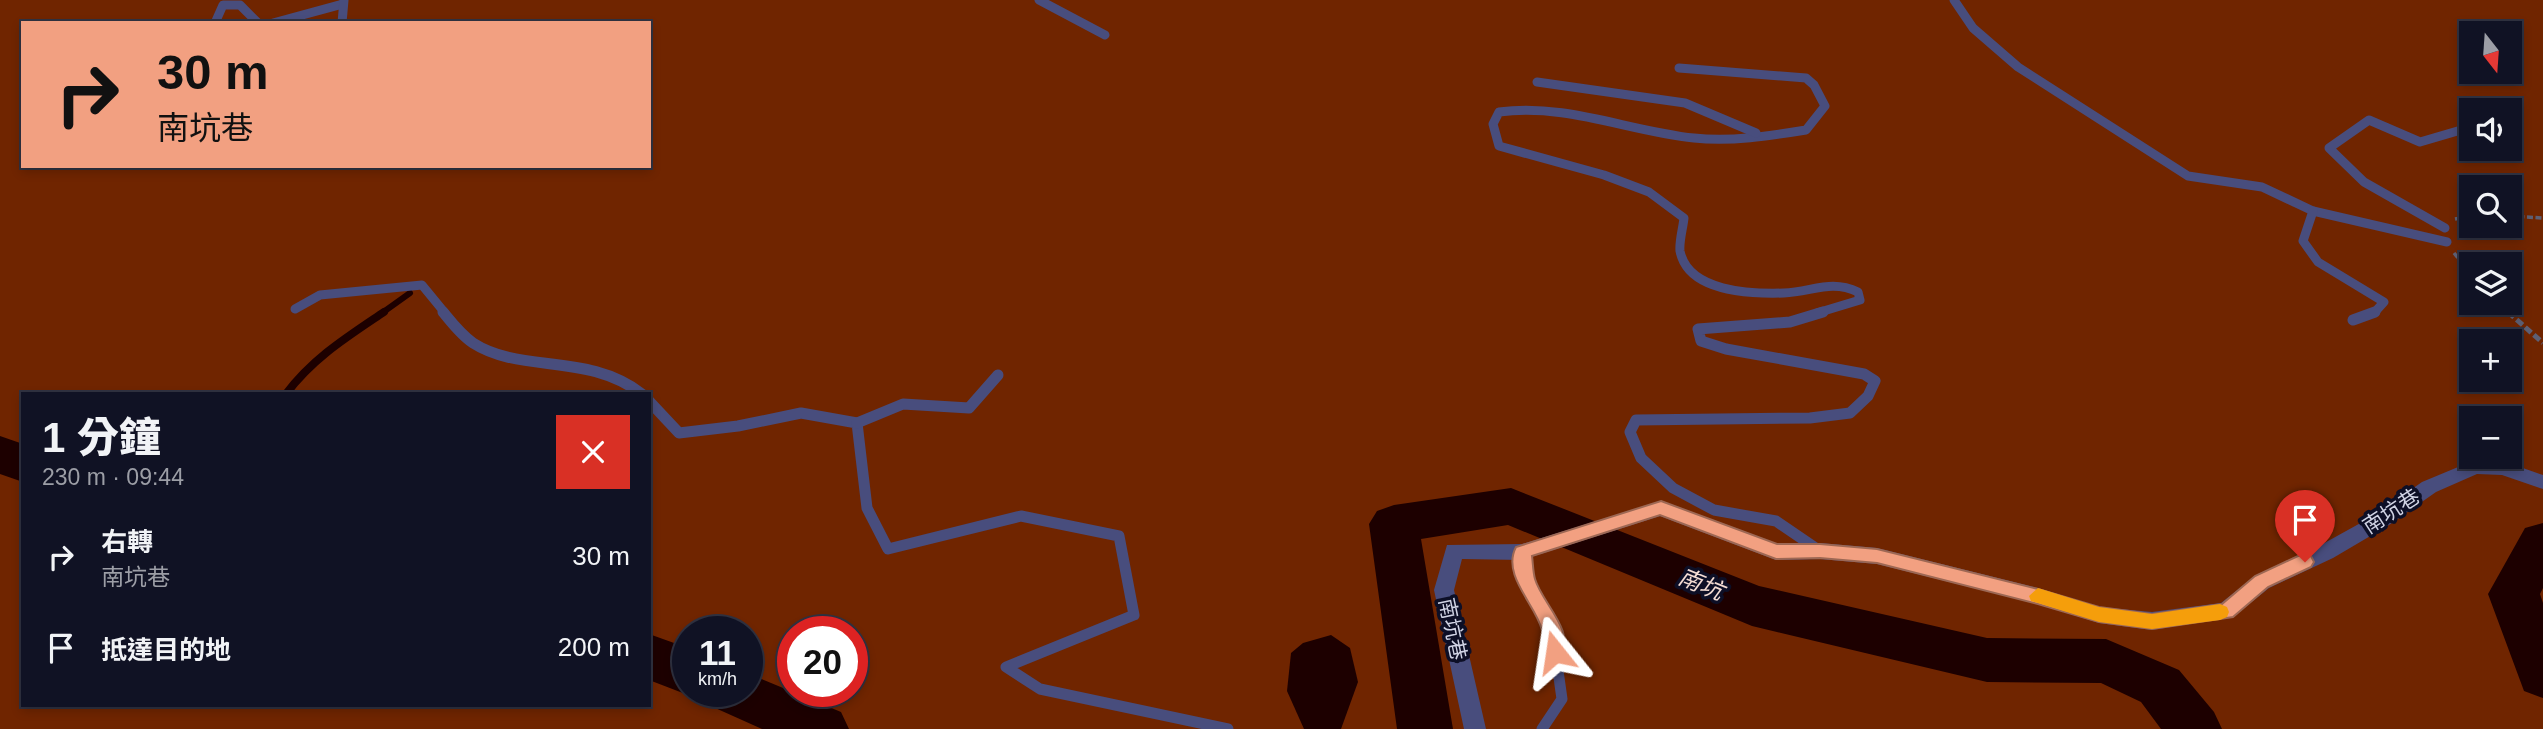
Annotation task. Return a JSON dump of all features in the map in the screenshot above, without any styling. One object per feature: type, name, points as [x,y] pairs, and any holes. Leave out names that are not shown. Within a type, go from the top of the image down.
[{"type":"street","name":"南坑巷","points":[[1475,729],[1444,590],[1454,551],[1523,552],[1661,508],[1776,551],[1820,551],[1877,556],[2038,596],[2099,615],[2152,621],[2226,611],[2262,582],[2326,552],[2429,487],[2474,467],[2503,468],[2543,482]]},
{"type":"lane","points":[[1039,0],[1105,35]]},
{"type":"lane","points":[[1954,0],[1973,28],[2018,67],[2188,176],[2262,187],[2313,211],[2447,242]]},
{"type":"lane","points":[[280,21],[344,2],[342,21]]},
{"type":"lane","points":[[216,21],[223,5],[240,5],[256,21]]},
{"type":"lane","points":[[1678,68],[1806,78],[1814,85],[1825,106],[1817,120],[1806,130],[1728,139],[1694,138],[1522,109],[1499,112],[1493,124],[1499,146],[1604,175],[1658,198],[1684,218],[1680,250],[1688,269],[1706,282],[1732,290],[1784,293],[1842,284],[1858,292],[1860,300],[1790,322],[1698,330],[1701,341],[1726,348],[1864,374],[1875,381],[1868,396],[1850,413],[1810,418],[1636,420],[1630,432],[1642,458],[1673,488],[1714,510],[1776,521],[1820,551]]},
{"type":"lane","points":[[1537,82],[1685,103],[1759,135]]},
{"type":"lane","points":[[2445,228],[2364,182],[2329,148],[2369,120],[2420,142],[2459,131]]},
{"type":"lane","points":[[2313,211],[2302,241],[2318,262],[2384,302],[2372,315],[2353,320]]},
{"type":"lane","points":[[295,309],[320,295],[422,285],[475,345],[531,361],[592,368],[636,387],[640,392]]},
{"type":"lane","points":[[651,403],[679,433],[801,413],[857,423],[903,404],[969,408],[998,375]]},
{"type":"lane","points":[[857,423],[867,508],[888,549],[1021,516],[1119,536],[1134,615],[1006,667],[1040,689],[1228,729]]},
{"type":"lane","points":[[1523,552],[1526,580],[1552,628],[1562,699],[1542,729]]},
{"type":"path","points":[[2522,217],[2543,218]]},
{"type":"path","points":[[2512,315],[2543,343]]},
{"type":"shaded area","points":[[0,0],[2543,0],[2543,729],[0,729]]},
{"type":"shaded area","points":[[1331,635],[1350,648],[1358,682],[1341,729],[1304,729],[1287,691],[1291,653],[1303,643]]},
{"type":"waterway","points":[[382,313],[410,293]]},
{"type":"waterway","points":[[288,392],[319,359],[384,312]]},
{"type":"waterway","name":"南坑","points":[[0,453],[21,464]]},
{"type":"waterway","name":"南坑","points":[[1425,729],[1394,524],[1511,506],[1752,605],[1987,660],[2106,661],[2160,686],[2194,729]]},
{"type":"waterway","name":"南坑","points":[[2543,542],[2514,594],[2543,675]]},
{"type":"waterway","name":"南坑","points":[[651,657],[672,665]]},
{"type":"waterway","name":"南坑","points":[[763,704],[821,729]]},
{"type":"slow traffic","points":[[2038,596],[2099,615],[2152,621],[2220,612]]},
{"type":"route","points":[[1555,652],[1552,628],[1526,580],[1522,552],[1661,508],[1776,551],[1820,551],[1877,556],[2038,596],[2099,615],[2152,621],[2226,611],[2262,582],[2305,562]]}]
